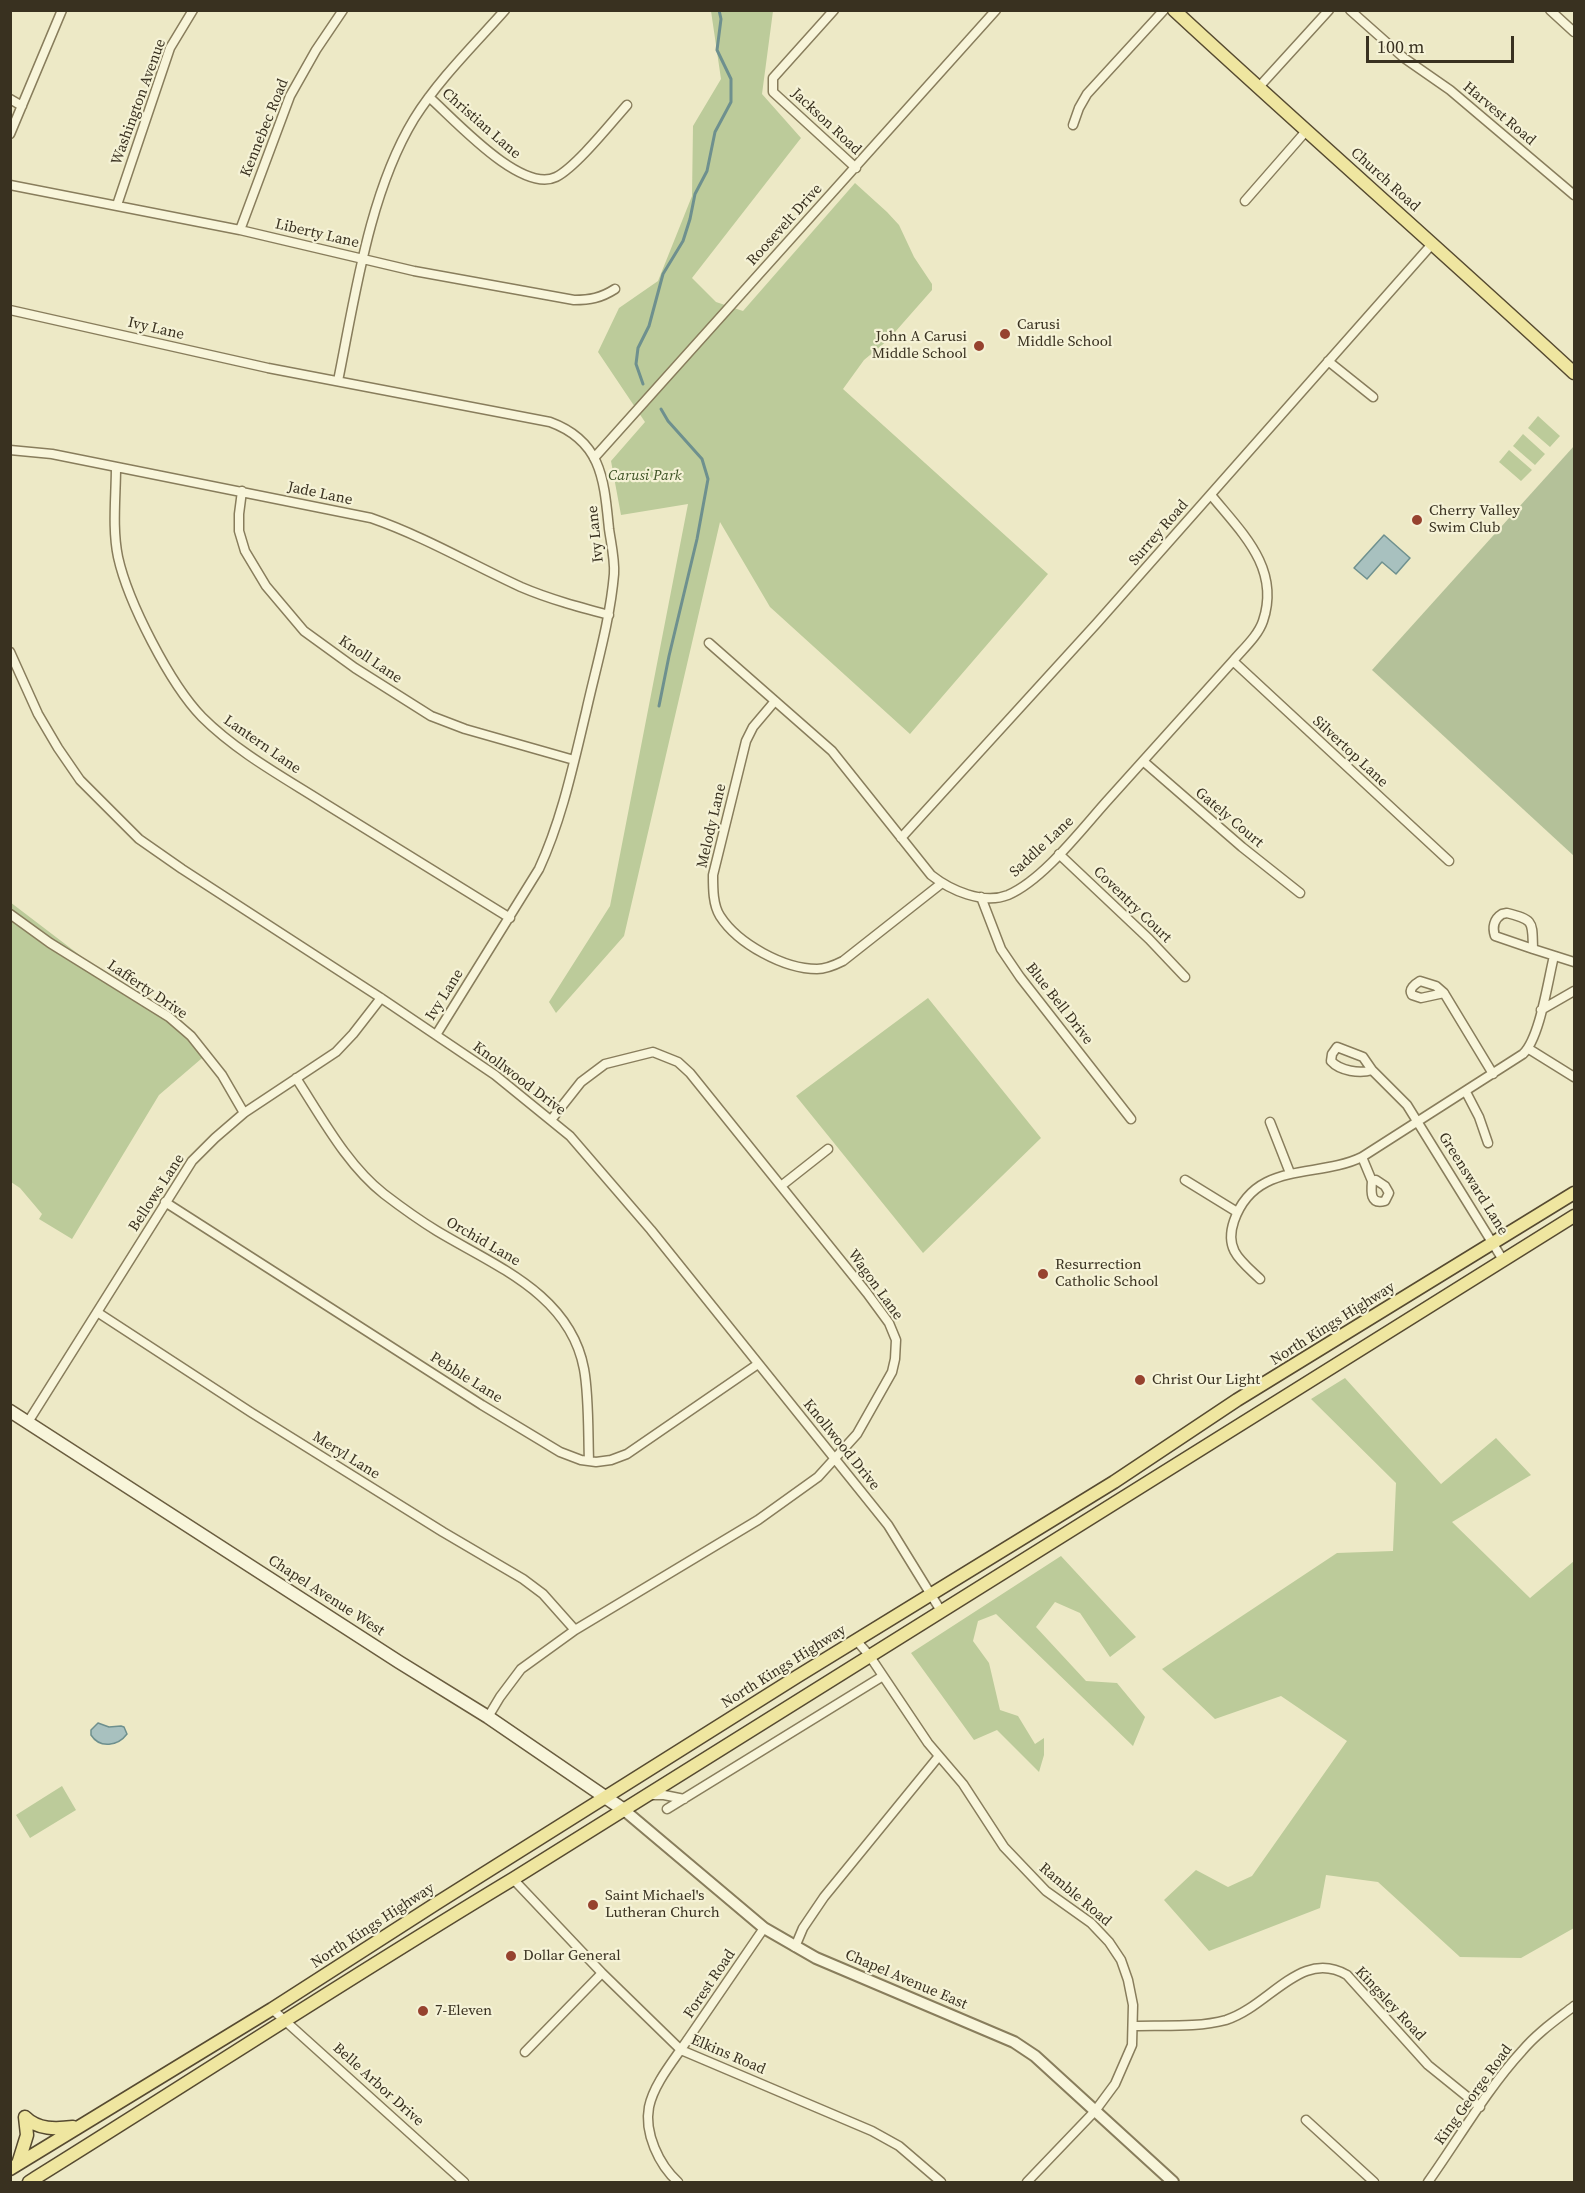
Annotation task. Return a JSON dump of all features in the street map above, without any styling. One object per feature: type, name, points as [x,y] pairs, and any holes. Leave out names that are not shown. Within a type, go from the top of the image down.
[{"type":"main road","name":"Church Road","points":[[1174,10],[1574,373]]},
{"type":"main road","name":"North Kings Highway","points":[[14,2166],[273,2009],[412,1918],[856,1640],[1114,1482],[1237,1400],[1575,1193]]},
{"type":"main road","name":"North Kings Highway","points":[[29,2182],[286,2021],[353,1976],[624,1810],[1575,1216]]},
{"type":"main road","name":"Chapel Avenue West","points":[[10,1411],[488,1717],[624,1810]]},
{"type":"main road","points":[[14,2166],[27,2135],[25,2117],[30,2122],[50,2129],[77,2127]]},
{"type":"street","points":[[10,134],[62,10]]},
{"type":"street","name":"Washington Avenue","points":[[117,205],[170,48],[194,10]]},
{"type":"street","name":"Kennebec Road","points":[[240,230],[290,96],[316,50],[343,10]]},
{"type":"street","points":[[338,381],[363,259],[383,187],[396,154],[429,97],[505,10]]},
{"type":"street","name":"Jackson Road","points":[[834,10],[773,78],[773,92],[856,168]]},
{"type":"street","name":"Roosevelt Drive","points":[[594,458],[996,10]]},
{"type":"street","points":[[1073,125],[1087,94],[1164,10]]},
{"type":"street","points":[[1258,88],[1329,10]]},
{"type":"street","name":"Harvest Road","points":[[1350,10],[1404,58],[1450,90],[1575,195]]},
{"type":"street","points":[[1550,10],[1575,32]]},
{"type":"street","name":"Christian Lane","points":[[429,97],[503,164],[535,179],[549,180],[568,168],[627,105]]},
{"type":"street","points":[[10,99],[22,106]]},
{"type":"street","points":[[1245,201],[1306,130]]},
{"type":"street","name":"Liberty Lane","points":[[10,184],[240,230],[414,271],[574,300],[591,300],[615,289]]},
{"type":"street","name":"Surrey Road","points":[[901,838],[1097,623],[1433,243]]},
{"type":"street","name":"Ivy Lane","points":[[10,309],[268,368],[550,422],[578,436],[594,458],[606,495],[614,572],[609,615],[565,801],[550,846],[539,869],[436,1035]]},
{"type":"street","points":[[1328,362],[1373,397]]},
{"type":"street","name":"Jade Lane","points":[[10,450],[52,454],[116,466],[370,518],[400,528],[522,587],[564,603],[609,615]]},
{"type":"street","name":"Lantern Lane","points":[[116,466],[115,537],[118,558],[146,630],[181,691],[201,715],[224,737],[278,773],[510,918]]},
{"type":"street","name":"Knoll Lane","points":[[242,491],[238,514],[239,531],[245,551],[266,586],[304,631],[355,668],[431,716],[465,729],[574,760]]},
{"type":"street","name":"Saddle Lane","points":[[709,643],[832,751],[931,875],[942,883],[967,894],[988,898],[1006,896],[1026,885],[1059,854],[1233,661],[1255,635],[1263,621],[1268,583],[1266,571],[1248,541],[1210,495]]},
{"type":"street","name":"Knollwood Drive","points":[[10,652],[38,714],[80,780],[139,839],[182,870],[381,998],[495,1075],[570,1136],[651,1230],[888,1525],[941,1611]]},
{"type":"street","name":"Silvertop Lane","points":[[1233,661],[1449,861]]},
{"type":"street","name":"Melody Lane","points":[[775,701],[753,727],[746,741],[713,875],[716,908],[731,930],[754,948],[776,959],[805,968],[826,968],[843,961],[942,883]]},
{"type":"street","name":"Gately Court","points":[[1143,761],[1242,847],[1300,893]]},
{"type":"street","name":"Coventry Court","points":[[1059,854],[1149,939],[1185,977]]},
{"type":"street","name":"Blue Bell Drive","points":[[981,897],[1001,949],[1007,958],[1131,1119]]},
{"type":"street","name":"Lafferty Drive","points":[[10,914],[50,943],[169,1017],[191,1036],[222,1075],[244,1113]]},
{"type":"street","points":[[1533,949],[1532,924],[1529,921],[1507,914],[1498,916],[1493,929],[1495,936],[1533,949],[1554,956],[1575,962]]},
{"type":"street","points":[[1554,956],[1529,1048],[1575,1077]]},
{"type":"street","points":[[1541,1010],[1575,991]]},
{"type":"street","points":[[1444,993],[1493,1074]]},
{"type":"street","name":"Bellows Lane","points":[[28,1422],[192,1161],[244,1113],[336,1052],[381,998]]},
{"type":"street","name":"Greensward Lane","points":[[1260,1279],[1237,1257],[1231,1245],[1232,1227],[1237,1212],[1257,1188],[1290,1173],[1347,1165],[1466,1092],[1529,1048]]},
{"type":"street","name":"Wagon Lane","points":[[488,1717],[521,1669],[575,1630],[758,1521],[818,1477],[856,1434],[892,1372],[895,1359],[896,1340],[889,1323],[690,1073],[678,1062],[653,1052],[605,1064],[581,1082],[551,1120]]},
{"type":"street","name":"Greensward Lane","points":[[1372,1070],[1407,1105],[1419,1122],[1503,1260]]},
{"type":"street","name":"Orchid Lane","points":[[296,1078],[345,1152],[383,1194],[435,1230],[523,1280],[551,1306],[570,1329],[585,1370],[589,1461]]},
{"type":"street","points":[[1466,1092],[1479,1117],[1488,1143]]},
{"type":"street","points":[[1270,1122],[1290,1173]]},
{"type":"street","points":[[781,1186],[828,1149]]},
{"type":"street","points":[[1362,1157],[1372,1181]]},
{"type":"street","points":[[1185,1180],[1237,1212]]},
{"type":"street","name":"Pebble Lane","points":[[165,1202],[502,1417],[560,1452],[589,1461],[611,1460],[627,1454],[758,1364]]},
{"type":"street","name":"Meryl Lane","points":[[98,1312],[252,1413],[523,1579],[543,1594],[575,1630]]},
{"type":"street","name":"Ramble Road","points":[[856,1640],[869,1655],[928,1743],[963,1784],[1004,1847],[1046,1891],[1091,1923],[1109,1942],[1121,1960],[1128,1980],[1134,2026],[1127,2060],[1115,2084],[1095,2111],[1027,2182]]},
{"type":"street","points":[[667,1809],[883,1676]]},
{"type":"street","points":[[795,1947],[803,1928],[824,1897],[939,1756]]},
{"type":"street","points":[[647,1795],[664,1794],[684,1799]]},
{"type":"street","name":"Chapel Avenue East","points":[[624,1810],[764,1928],[795,1947],[1014,2042],[1035,2056],[1173,2182]]},
{"type":"street","name":"Elkins Road","points":[[513,1879],[602,1973],[681,2050],[872,2131],[899,2146],[941,2182]]},
{"type":"street","name":"Forest Road","points":[[678,2182],[656,2152],[647,2121],[649,2106],[681,2050],[764,1928]]},
{"type":"street","name":"Kingsley Road","points":[[1134,2026],[1207,2023],[1227,2019],[1252,2008],[1307,1969],[1322,1966],[1337,1969],[1347,1975],[1428,2065],[1480,2107]]},
{"type":"street","points":[[525,2052],[602,1973]]},
{"type":"street","name":"King George Road","points":[[1428,2182],[1522,2050],[1543,2029],[1575,2006]]},
{"type":"street","name":"Belle Arbor Drive","points":[[273,2009],[464,2182]]},
{"type":"street","points":[[1306,2120],[1374,2182]]},
{"type":"green space","name":"Carusi Park","points":[[711,11],[773,11],[762,94],[801,138],[692,278],[716,302],[743,311],[855,183],[899,225],[914,257],[932,284],[932,290],[888,340],[864,360],[843,389],[1048,574],[910,734],[770,607],[720,522],[624,936],[556,1013],[549,1002],[610,906],[688,504],[621,515],[611,461],[645,422],[598,352],[619,308],[658,281],[692,196],[693,126],[721,79]]},
{"type":"green space","points":[[1538,416],[1560,436],[1550,447],[1528,428]]},
{"type":"green space","points":[[1523,434],[1545,454],[1535,465],[1513,446]]},
{"type":"green space","points":[[1574,446],[1574,856],[1372,670]]},
{"type":"green space","points":[[1509,450],[1532,470],[1521,481],[1499,462]]},
{"type":"green space","points":[[10,902],[208,1053],[159,1095],[72,1239],[39,1219],[42,1214],[20,1188],[11,1182]]},
{"type":"green space","points":[[928,998],[1041,1138],[923,1253],[796,1096]]},
{"type":"green space","points":[[1345,1378],[1441,1484],[1496,1438],[1531,1475],[1452,1522],[1530,1598],[1574,1561],[1574,1928],[1521,1958],[1460,1957],[1378,1882],[1326,1875],[1320,1908],[1209,1951],[1164,1900],[1196,1870],[1228,1887],[1252,1876],[1347,1741],[1281,1696],[1215,1719],[1162,1669],[1337,1553],[1393,1551],[1396,1483],[1311,1399]]},
{"type":"green space","points":[[1061,1556],[1136,1637],[1110,1657],[1080,1613],[1055,1602],[1036,1627],[1086,1681],[1117,1683],[1145,1717],[1133,1746],[996,1614],[978,1621],[973,1641],[989,1663],[1000,1710],[1018,1716],[1035,1744],[1044,1738],[1044,1755],[1039,1772],[997,1730],[974,1740],[911,1653]]},
{"type":"green space","points":[[62,1786],[76,1810],[30,1838],[16,1815]]},
{"type":"water","points":[[1384,535],[1410,558],[1396,574],[1382,562],[1367,579],[1354,568]]},
{"type":"water","points":[[98,1723],[109,1727],[124,1727],[127,1734],[119,1741],[104,1744],[91,1735],[91,1730]]},
{"type":"waterway","points":[[643,384],[636,364],[638,348],[649,326],[663,274],[683,241],[695,194],[707,171],[715,132],[731,102],[731,79],[717,50],[721,19],[719,10]]},
{"type":"waterway","points":[[659,706],[697,539],[708,479],[702,459],[668,421],[661,409]]},
{"type":"place","name":"Carusi Middle School","points":[[1005,334]]},
{"type":"place","name":"John A Carusi Middle School","points":[[979,346]]},
{"type":"place","name":"Cherry Valley Swim Club","points":[[1417,520]]},
{"type":"place","name":"Resurrection Catholic School","points":[[1043,1274]]},
{"type":"place","name":"Christ Our Light","points":[[1140,1380]]},
{"type":"place","name":"Saint Michael's Lutheran Church","points":[[593,1905]]},
{"type":"place","name":"Dollar General","points":[[511,1956]]},
{"type":"place","name":"7-Eleven","points":[[423,2011]]}]
